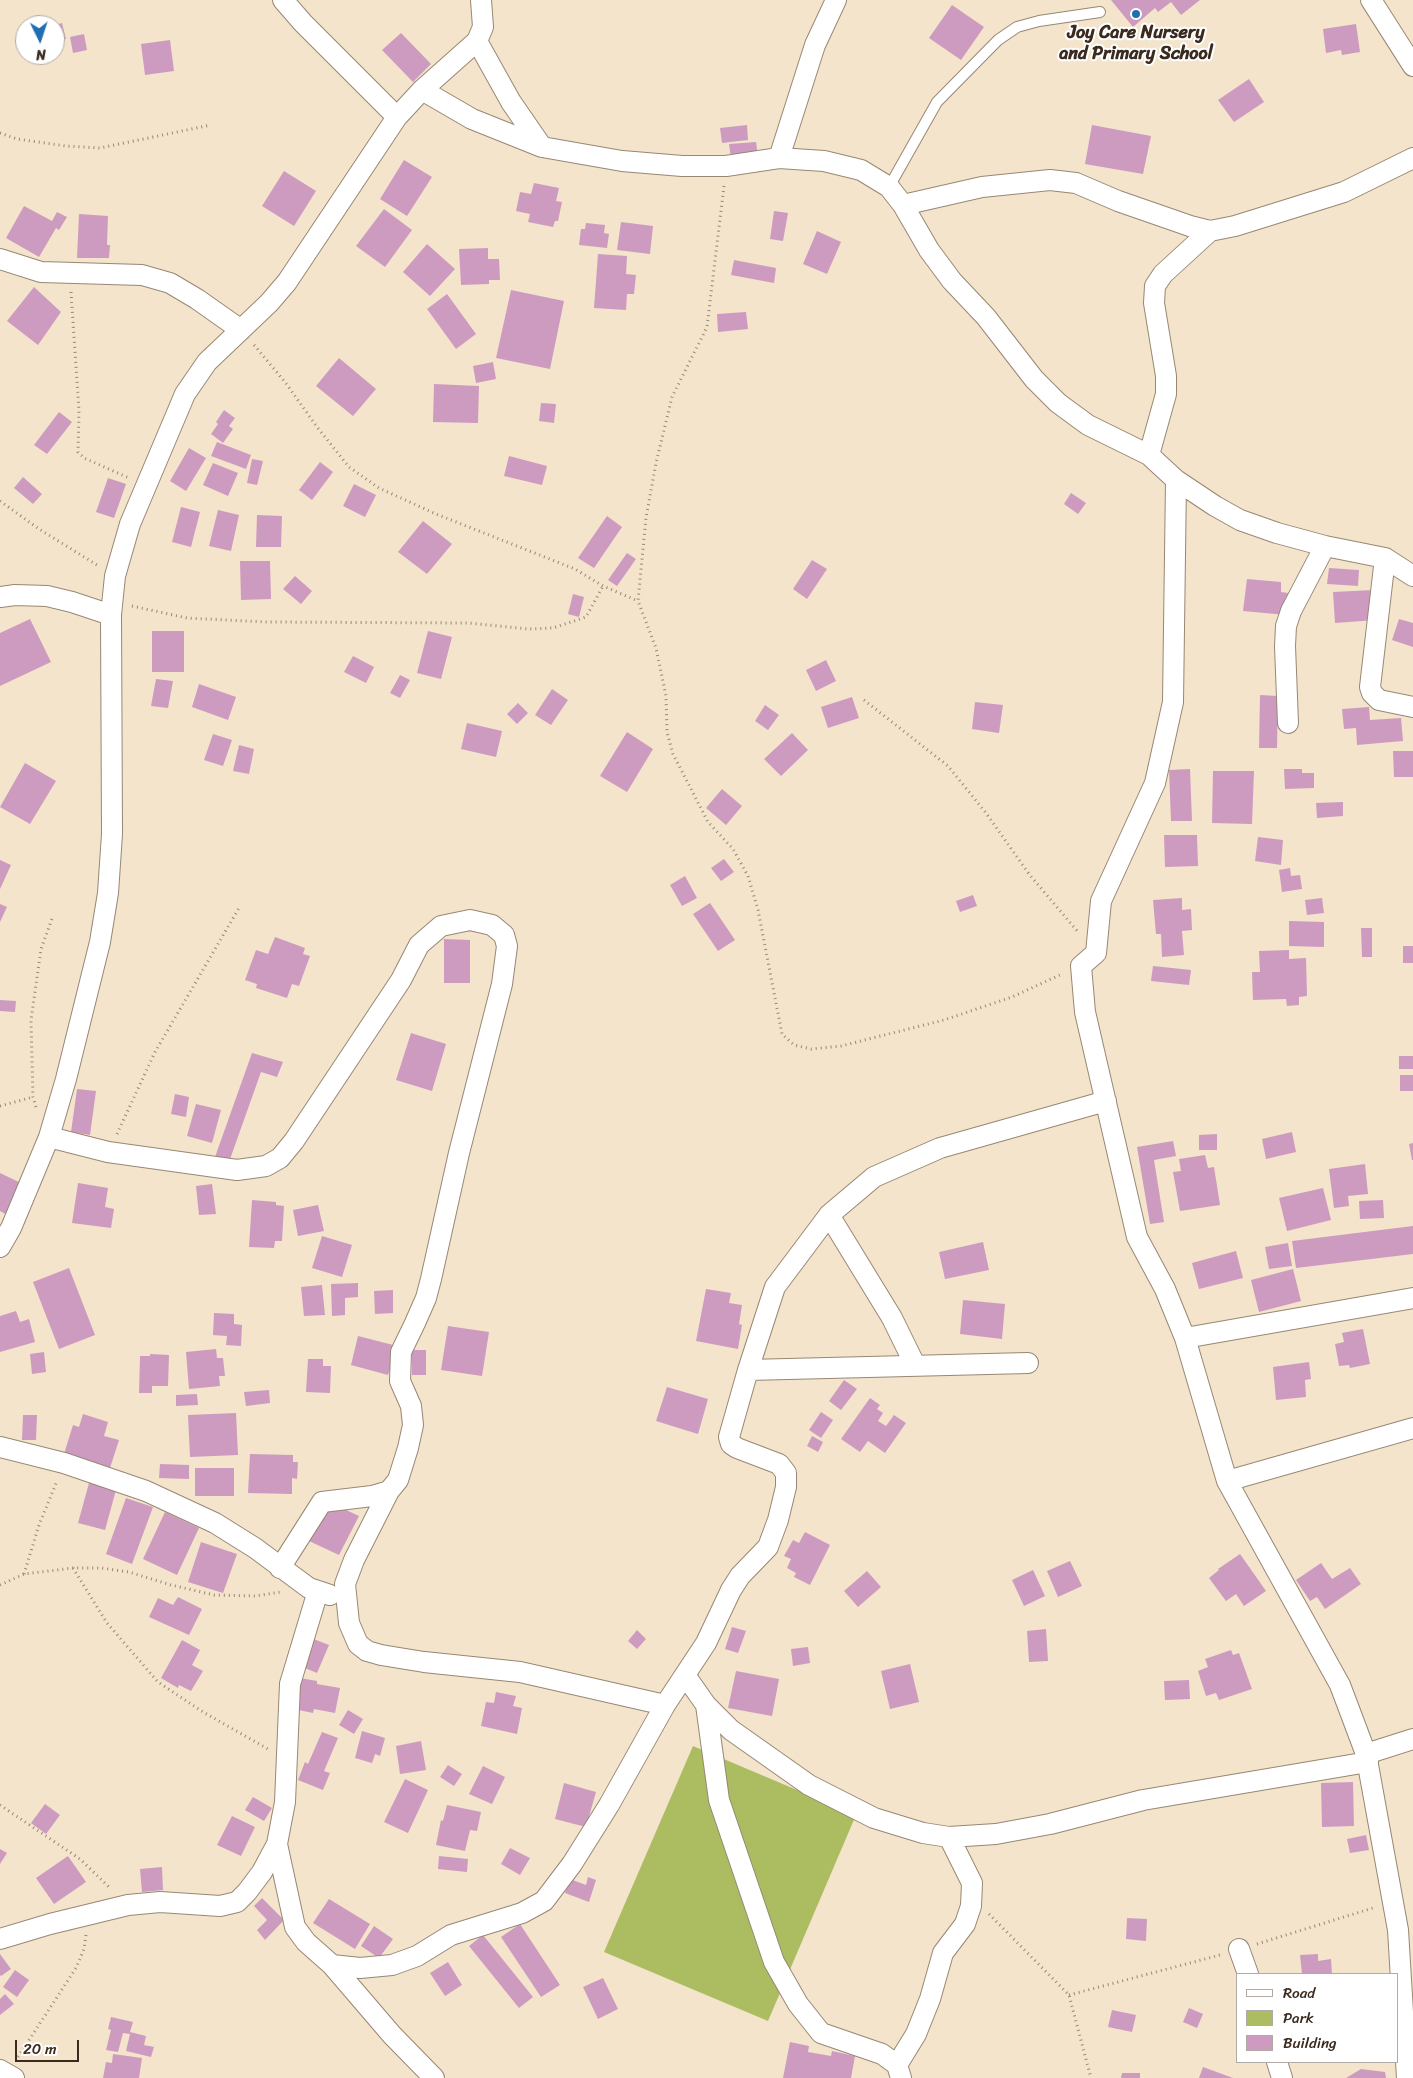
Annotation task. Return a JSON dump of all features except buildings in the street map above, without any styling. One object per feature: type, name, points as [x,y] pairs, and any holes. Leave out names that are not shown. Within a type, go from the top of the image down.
[{"type":"street","points":[[283,0],[303,23],[397,117]]},
{"type":"street","points":[[0,1247],[11,1228],[49,1137],[68,1071],[100,942],[108,893],[112,834],[111,609],[114,576],[130,524],[185,394],[207,362],[287,282],[397,117],[422,90],[477,41],[483,27],[481,0]]},
{"type":"street","points":[[779,158],[815,45],[836,0]]},
{"type":"street","points":[[1371,0],[1413,66]]},
{"type":"street","points":[[477,41],[511,102],[542,147]]},
{"type":"street","points":[[422,90],[472,119],[542,147],[622,161],[682,166],[726,166],[779,158],[824,161],[861,170],[889,187],[903,205],[929,250],[946,273],[986,317],[1034,379],[1058,404],[1088,425],[1148,455],[1176,480],[1240,520],[1324,546],[1385,558],[1413,576]]},
{"type":"street","points":[[903,205],[982,188],[1050,180],[1076,183],[1172,220],[1210,230],[1235,226],[1344,192],[1413,158]]},
{"type":"street","points":[[1148,455],[1166,394],[1166,376],[1154,303],[1155,286],[1163,274],[1210,230]]},
{"type":"street","points":[[0,258],[41,272],[142,275],[170,284],[197,299],[241,330]]},
{"type":"street","points":[[1176,480],[1173,702],[1154,783],[1101,901],[1088,960],[1085,1012],[1137,1237],[1165,1289],[1185,1338],[1227,1481],[1340,1685],[1367,1758],[1398,1930],[1407,2078]]},
{"type":"street","points":[[1288,723],[1286,626],[1291,610],[1324,546]]},
{"type":"street","points":[[1385,558],[1370,687],[1372,693],[1379,700],[1413,707]]},
{"type":"street","points":[[0,597],[15,595],[47,596],[111,609]]},
{"type":"street","points":[[49,1137],[108,1152],[237,1170],[266,1166],[280,1158],[294,1141],[401,980],[419,945],[441,926],[470,920],[492,925],[504,935],[507,946],[502,984],[458,1153],[431,1279],[419,1315],[401,1352],[400,1381],[411,1406],[413,1425],[408,1448],[398,1480],[389,1491],[354,1560],[345,1584],[349,1623],[358,1644],[367,1651],[381,1655],[424,1662],[520,1672],[665,1705]]},
{"type":"street","points":[[332,1966],[360,1968],[392,1965],[417,1956],[451,1935],[522,1913],[544,1900],[572,1864],[609,1805],[665,1705],[706,1643],[731,1590],[740,1576],[768,1547],[778,1520],[786,1487],[786,1473],[779,1464],[737,1448],[731,1444],[729,1437],[775,1287],[829,1215],[874,1177],[940,1148],[1106,1100]]},
{"type":"street","points":[[829,1215],[892,1318],[915,1365]]},
{"type":"street","points":[[1185,1338],[1413,1298]]},
{"type":"street","points":[[748,1370],[1028,1364]]},
{"type":"street","points":[[1227,1481],[1413,1428]]},
{"type":"street","points":[[0,1447],[64,1463],[146,1491],[215,1523],[255,1548],[280,1568],[314,1590],[346,1599]]},
{"type":"street","points":[[280,1568],[322,1502],[372,1496],[389,1491]]},
{"type":"street","points":[[0,1938],[128,1905],[160,1902],[220,1906],[237,1902],[262,1872],[277,1844],[285,1802],[290,1684],[314,1590]]},
{"type":"street","points":[[685,1675],[706,1705],[731,1730],[808,1785],[874,1818],[923,1834],[949,1837],[996,1834],[1050,1824],[1143,1800],[1367,1758],[1413,1739]]},
{"type":"street","points":[[706,1705],[718,1800],[774,1962],[798,2004],[821,2033],[875,2051],[899,2072],[930,1999],[943,1953],[964,1924],[971,1906],[972,1883],[949,1837]]},
{"type":"street","points":[[277,1844],[295,1927],[306,1942],[332,1966],[425,2074]]},
{"type":"street","points":[[1239,1949],[1248,1973]]},
{"type":"street","points":[[1277,2063],[1282,2078]]},
{"type":"lane","points":[[889,187],[937,102],[998,40],[1018,27],[1039,21],[1100,12]]},
{"type":"path","points":[[0,134],[17,139],[66,146],[100,148],[211,125]]},
{"type":"path","points":[[726,166],[706,327],[672,397],[656,463],[646,518],[638,602],[656,648],[666,696],[668,732],[673,754],[708,822],[733,849],[748,876],[758,910],[782,1034],[794,1045],[811,1049],[841,1046],[944,1020],[1012,997],[1088,960],[986,813],[948,766],[864,700]]},
{"type":"path","points":[[72,274],[71,292],[79,411],[78,452],[84,458],[103,468],[146,485]]},
{"type":"path","points":[[241,330],[285,382],[349,468],[379,488],[436,514],[575,569],[603,586],[638,602]]},
{"type":"path","points":[[0,501],[39,529],[114,576]]},
{"type":"path","points":[[111,609],[187,618],[268,622],[468,623],[528,629],[553,628],[586,618],[603,586]]},
{"type":"path","points":[[108,1152],[155,1052],[239,908]]},
{"type":"path","points":[[49,1137],[40,1120],[33,1097],[31,1020],[41,949],[53,916]]},
{"type":"path","points":[[0,1106],[33,1097]]},
{"type":"path","points":[[24,1574],[39,1525],[64,1463]]},
{"type":"path","points":[[73,1568],[107,1623],[158,1682],[203,1712],[287,1760]]},
{"type":"path","points":[[0,1585],[24,1574],[73,1568],[101,1568],[129,1572],[180,1587],[234,1597],[314,1590]]},
{"type":"path","points":[[0,1805],[80,1858],[128,1905]]},
{"type":"path","points":[[972,1883],[991,1918],[1069,1995],[1091,2078]]},
{"type":"path","points":[[7,2074],[76,1968],[84,1948],[89,1914]]},
{"type":"green space","points":[[693,1746],[856,1815],[768,2021],[604,1952]]},
{"type":"place","name":"Joy Care Nursery and Primary School","points":[[1136,14]]}]
